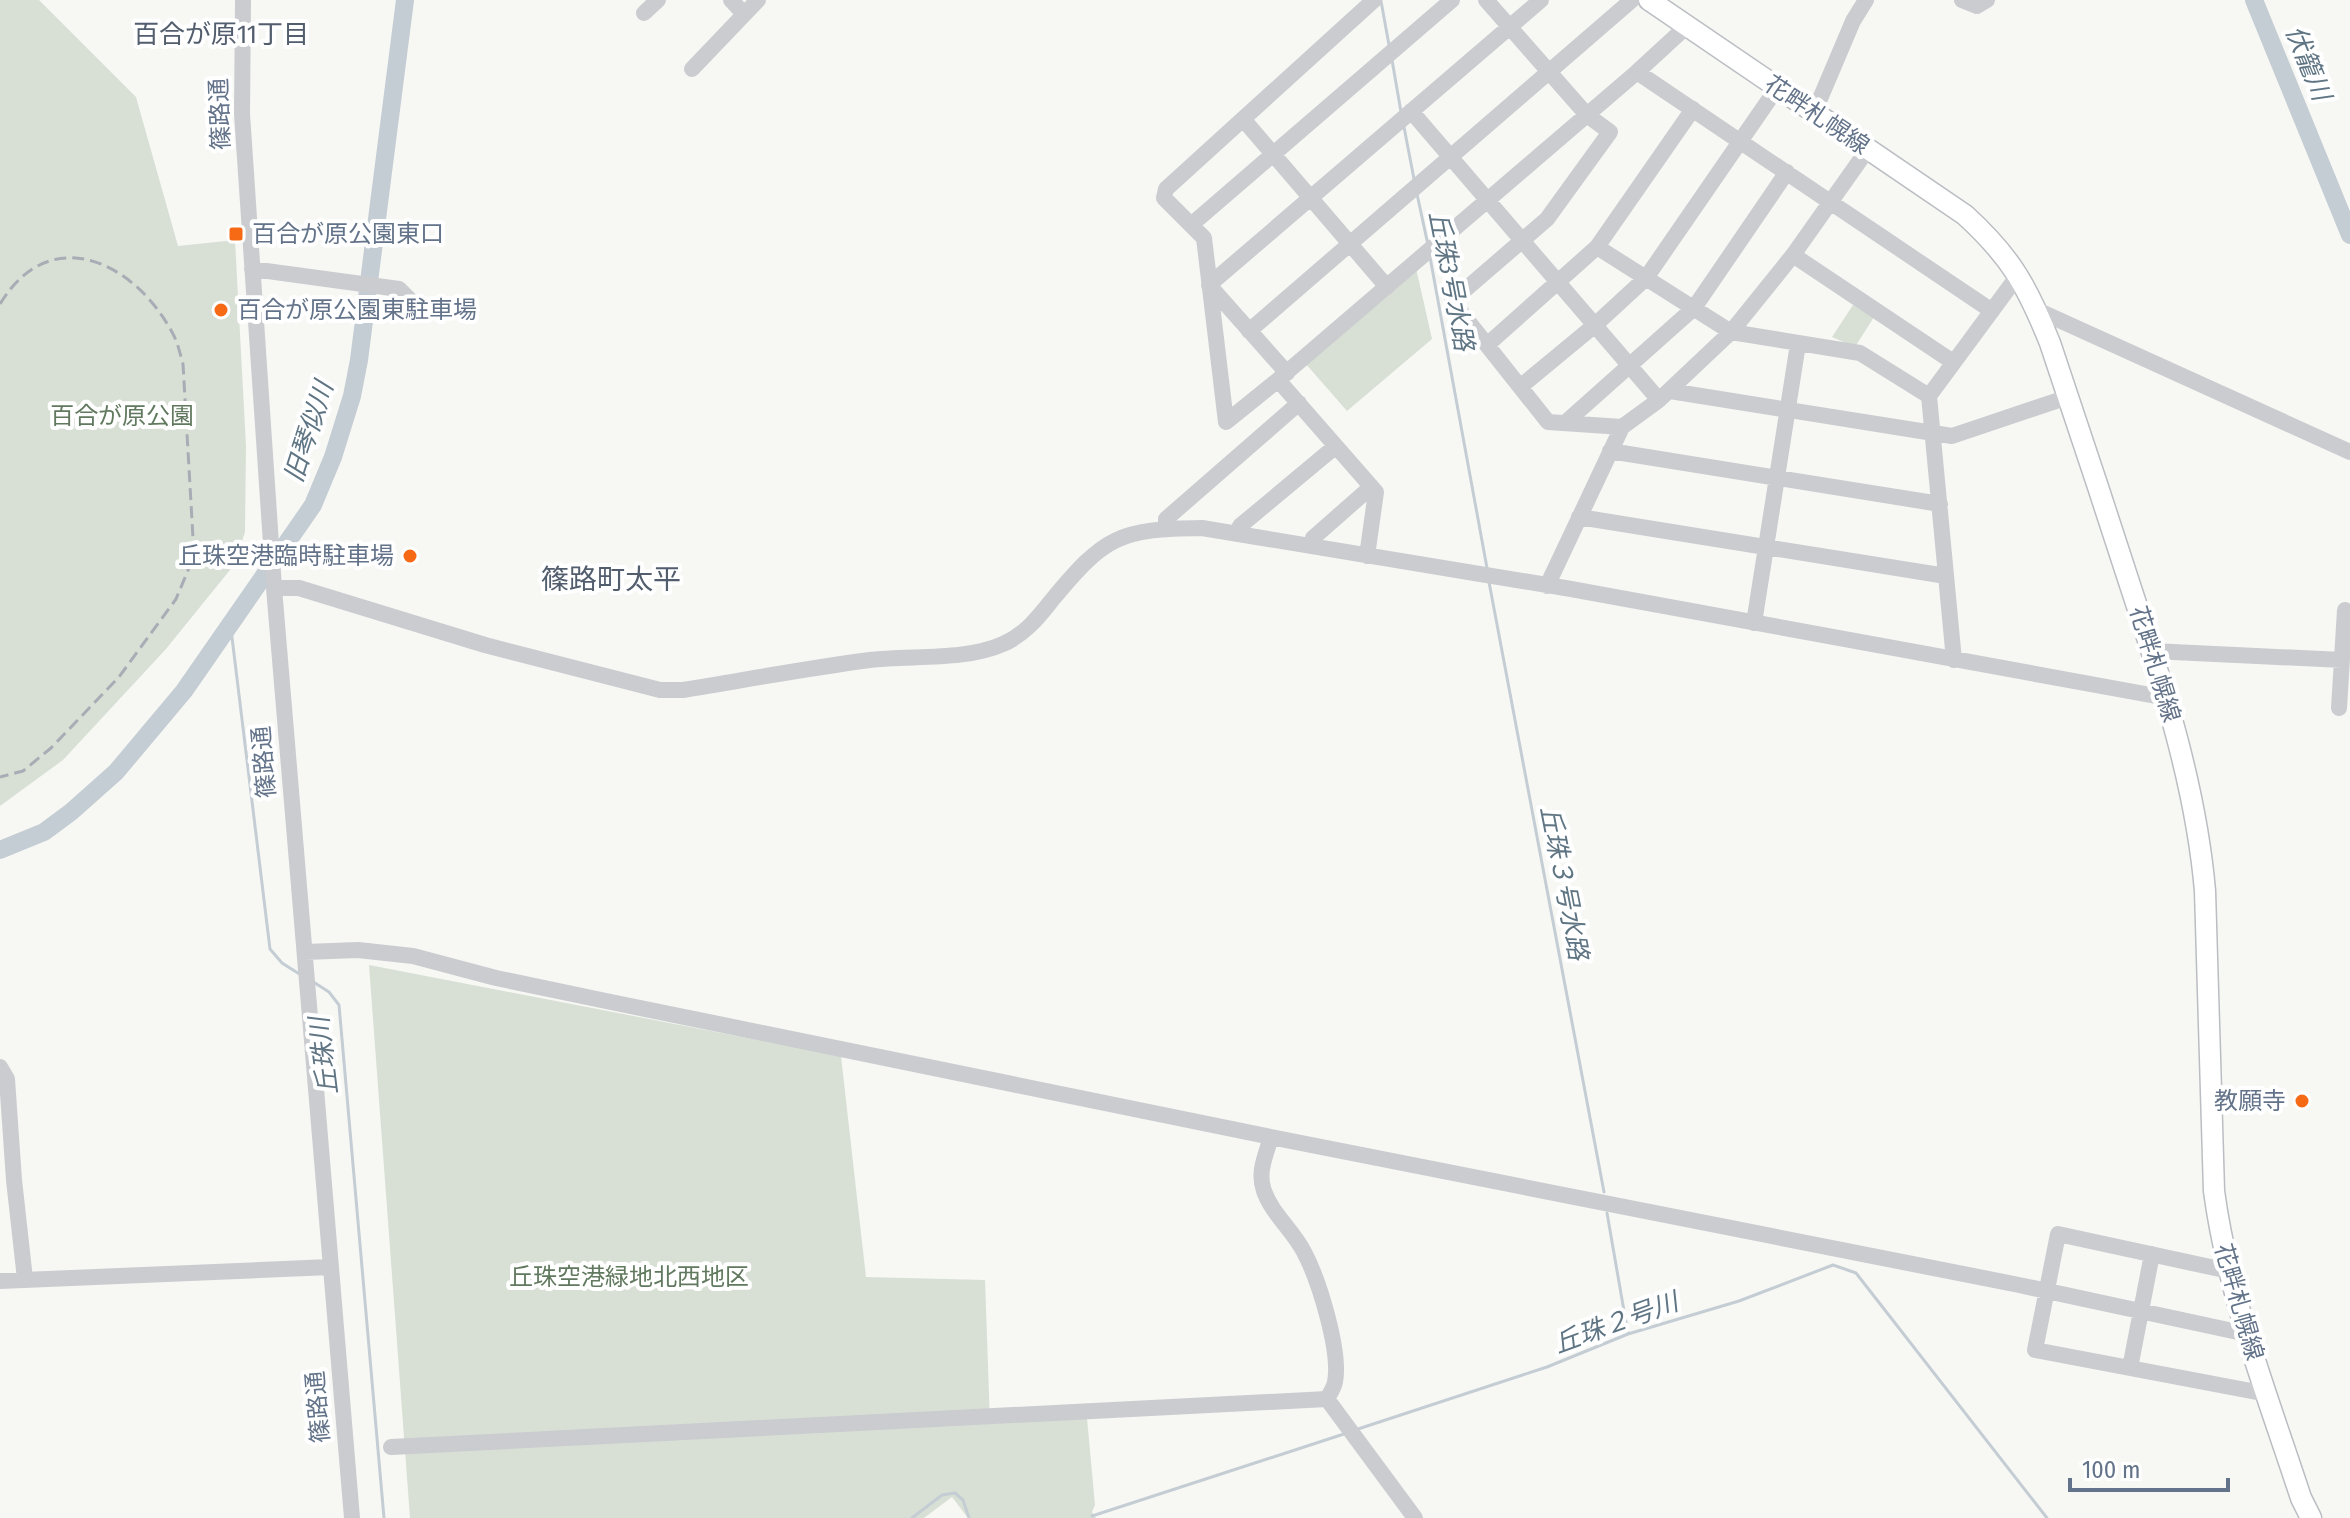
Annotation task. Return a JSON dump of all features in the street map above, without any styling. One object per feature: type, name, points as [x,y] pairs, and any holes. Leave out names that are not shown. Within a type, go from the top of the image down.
[{"type":"main road","name":"花畔札幌線","points":[[1649,0],[1965,215],[1989,237],[2019,274],[2037,310],[2167,698],[2191,794],[2201,846],[2205,891],[2214,1191],[2220,1235],[2247,1334],[2301,1498],[2311,1518]]},
{"type":"street","name":"篠路通","points":[[243,0],[242,114],[273,586],[352,1518]]},
{"type":"street","points":[[644,13],[658,0]]},
{"type":"street","points":[[731,0],[744,14]]},
{"type":"street","points":[[692,69],[758,0]]},
{"type":"street","points":[[1374,0],[1166,189],[1164,198],[1204,238],[1226,422],[1429,251],[1687,26]]},
{"type":"street","points":[[1191,225],[1452,0]]},
{"type":"street","points":[[1486,0],[1587,115],[1610,132],[1547,219],[1452,301],[1548,422],[1622,427]]},
{"type":"street","points":[[1209,285],[1541,0]]},
{"type":"street","points":[[1249,331],[1632,0]]},
{"type":"street","points":[[1814,113],[1853,21],[1866,0]]},
{"type":"street","points":[[1962,0],[1977,6],[1987,0]]},
{"type":"street","points":[[1637,72],[1992,311]]},
{"type":"street","points":[[1520,387],[1646,278],[1777,88]]},
{"type":"street","points":[[1487,345],[1597,247],[1693,109]]},
{"type":"street","points":[[1406,116],[1450,158],[1630,366],[1664,396],[1788,410],[1952,436],[2068,397]]},
{"type":"street","points":[[1243,119],[1387,287]]},
{"type":"street","points":[[1547,586],[1622,427],[1664,396],[1731,332],[1793,255],[1868,149]]},
{"type":"street","points":[[1565,423],[1694,308],[1787,172]]},
{"type":"street","points":[[1597,247],[1731,332],[1860,353],[1929,396]]},
{"type":"street","points":[[1793,255],[1953,362]]},
{"type":"street","points":[[252,269],[399,289],[423,313]]},
{"type":"street","points":[[1954,660],[1929,396],[2019,274]]},
{"type":"street","points":[[1209,285],[1249,331],[1299,403],[1376,492],[1367,556]]},
{"type":"street","points":[[2037,310],[2350,452]]},
{"type":"street","points":[[1754,623],[1798,344]]},
{"type":"street","points":[[1166,529],[1166,519],[1299,403]]},
{"type":"street","points":[[1238,534],[1240,526],[1336,446]]},
{"type":"street","points":[[1610,451],[1940,504]]},
{"type":"street","points":[[1311,546],[1313,538],[1371,487]]},
{"type":"street","points":[[1579,517],[1946,576]]},
{"type":"street","points":[[273,586],[312,591],[384,616],[485,645],[660,690],[683,690],[870,660],[974,652],[1003,644],[1031,626],[1095,551],[1119,538],[1166,529],[1202,528],[1547,586],[2167,698]]},
{"type":"street","points":[[2339,708],[2345,688],[2342,660],[2347,636],[2345,610]]},
{"type":"street","points":[[2152,651],[2342,660]]},
{"type":"street","points":[[305,958],[358,950],[413,956],[496,978],[1271,1137],[2047,1290],[2247,1334]]},
{"type":"street","points":[[0,1067],[7,1079],[25,1279]]},
{"type":"street","points":[[1271,1137],[1260,1172],[1263,1190],[1277,1216],[1303,1250],[1317,1283],[1336,1360],[1335,1385],[1327,1399]]},
{"type":"street","points":[[2229,1271],[2058,1234],[2035,1350],[2267,1394]]},
{"type":"street","points":[[2130,1368],[2152,1254]]},
{"type":"street","points":[[0,1281],[330,1267]]},
{"type":"street","points":[[1327,1399],[1415,1518]]},
{"type":"street","points":[[391,1447],[1327,1399]]},
{"type":"green space","name":"百合が原公園","points":[[0,0],[39,0],[136,97],[178,246],[235,240],[246,446],[245,532],[234,565],[166,649],[63,760],[0,806]]},
{"type":"green space","points":[[1416,268],[1432,339],[1347,411],[1305,363]]},
{"type":"green space","points":[[1853,305],[1874,317],[1855,347],[1832,337]]},
{"type":"green space","name":"丘珠空港緑地北西地区","points":[[369,965],[841,1056],[866,1277],[985,1280],[990,1423],[1087,1418],[1095,1505],[1092,1512],[1096,1518],[968,1518],[952,1497],[924,1518],[410,1518]]},
{"type":"waterway","name":"旧琴似川","points":[[0,850],[44,832],[116,772],[184,691],[313,505],[333,457],[352,396],[359,360],[405,0]]},
{"type":"waterway","name":"伏籠川","points":[[2254,0],[2350,235]]},
{"type":"waterway","name":"丘珠3号水路","points":[[1381,1],[1389,45]]},
{"type":"waterway","name":"丘珠3号水路","points":[[1392,60],[1401,112]]},
{"type":"waterway","name":"丘珠3号水路","points":[[1404,127],[1414,179]]},
{"type":"waterway","name":"丘珠3号水路","points":[[1417,194],[1428,245]]},
{"type":"waterway","name":"丘珠3号水路","points":[[1430,257],[1487,568]]},
{"type":"waterway","name":"丘珠３号水路","points":[[1489,582],[1604,1192]]},
{"type":"waterway","name":"丘珠川","points":[[230,621],[270,949],[282,963],[301,975]]},
{"type":"waterway","name":"丘珠川","points":[[315,983],[329,992],[339,1005],[384,1518]]},
{"type":"waterway","name":"丘珠３号水路","points":[[1607,1213],[1628,1334]]},
{"type":"waterway","name":"丘珠２号川","points":[[1358,1429],[1547,1367],[1628,1334],[1739,1301],[1833,1265],[1856,1273],[2047,1518]]},
{"type":"waterway","name":"丘珠２号川","points":[[1092,1516],[1347,1433]]},
{"type":"waterway","name":"丘珠２号川","points":[[912,1518],[942,1495],[955,1493],[963,1500],[969,1518]]},
{"type":"railway","points":[[0,304],[21,278],[43,263],[67,258],[92,261],[115,271],[138,288],[157,309],[175,337],[183,364],[193,538],[189,568],[176,599],[119,677],[51,748],[23,771],[0,777]]},
{"type":"place","name":"百合が原公園東口","points":[[236,234]]},
{"type":"place","name":"百合が原公園東駐車場","points":[[221,310]]},
{"type":"place","name":"丘珠空港臨時駐車場","points":[[410,556]]},
{"type":"place","name":"教願寺","points":[[2302,1101]]},
{"type":"district","name":"百合が原11丁目","points":[[221,34]]},
{"type":"district","name":"篠路町太平","points":[[611,579]]}]
